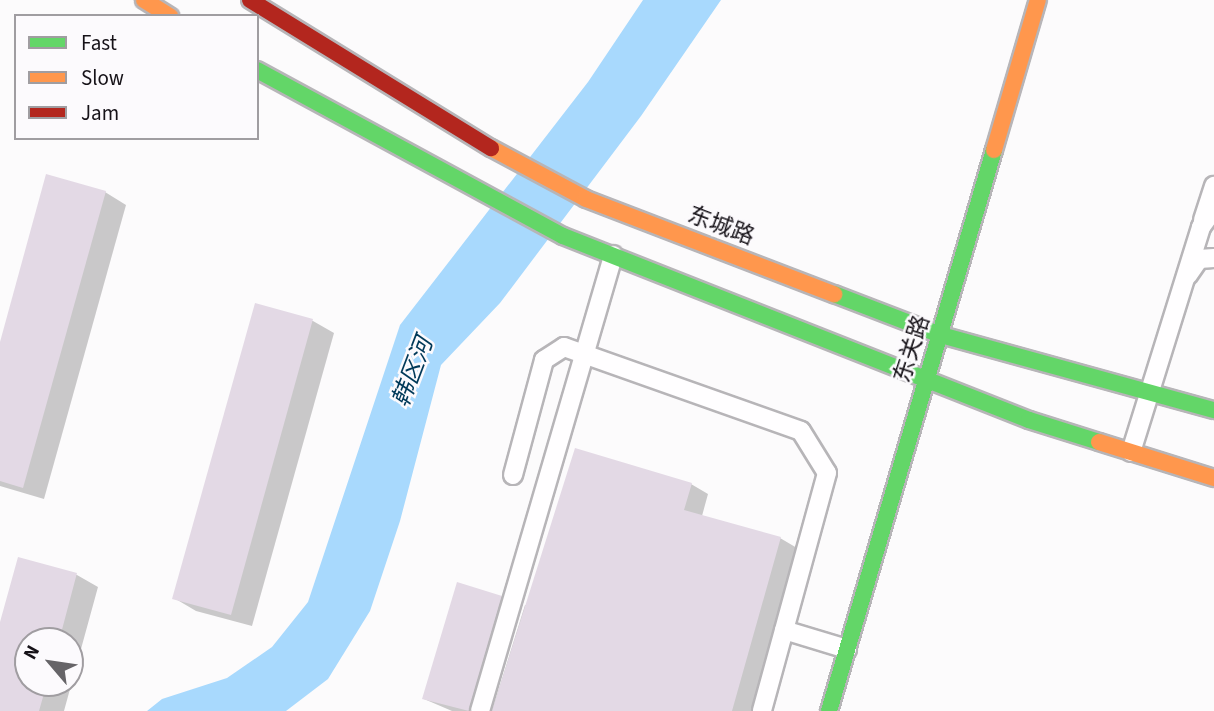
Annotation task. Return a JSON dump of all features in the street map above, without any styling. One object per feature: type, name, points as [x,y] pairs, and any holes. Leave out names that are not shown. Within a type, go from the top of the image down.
[{"type":"main road","points":[[144,0],[167,14]]},
{"type":"main road","name":"东城路","points":[[250,0],[441,121],[586,199],[941,335],[1151,390],[1214,410]]},
{"type":"main road","name":"东关路","points":[[829,711],[1038,0]]},
{"type":"main road","points":[[259,71],[491,200],[563,236],[1029,420],[1214,478]]},
{"type":"lane","points":[[1131,452],[1214,187]]},
{"type":"lane","points":[[1201,227],[1214,209]]},
{"type":"lane","points":[[480,711],[612,255]]},
{"type":"lane","points":[[1184,280],[1199,260],[1214,258]]},
{"type":"lane","points":[[513,475],[544,360],[564,346],[801,431],[827,473],[762,711]]},
{"type":"lane","points":[[784,630],[847,649]]},
{"type":"water","name":"韩区河","points":[[643,0],[721,0],[641,116],[500,303],[441,365],[400,521],[370,611],[328,679],[286,711],[147,711],[162,699],[227,678],[272,647],[308,602],[400,325],[588,82]]},
{"type":"building","points":[[46,174],[106,191],[23,488],[0,481],[0,342]]},
{"type":"building","points":[[255,303],[313,319],[231,615],[172,599]]},
{"type":"building","points":[[575,448],[692,483],[684,510],[781,537],[732,711],[492,711]]},
{"type":"building","points":[[18,557],[77,573],[63,627],[14,627],[14,697],[43,697],[39,711],[0,711],[0,622]]},
{"type":"building","points":[[457,582],[502,596],[469,711],[422,699]]},
{"type":"traffic: fast","points":[[259,71],[563,236],[1029,420],[1099,442]]},
{"type":"traffic: fast","points":[[829,711],[994,150]]},
{"type":"traffic: fast","points":[[834,294],[941,335],[1214,410]]},
{"type":"traffic: slow","points":[[144,0],[167,14]]},
{"type":"traffic: slow","points":[[994,150],[1038,0]]},
{"type":"traffic: slow","points":[[491,148],[586,199],[834,294]]},
{"type":"traffic: slow","points":[[1099,442],[1214,478]]},
{"type":"traffic: jam","points":[[250,0],[491,148]]}]
